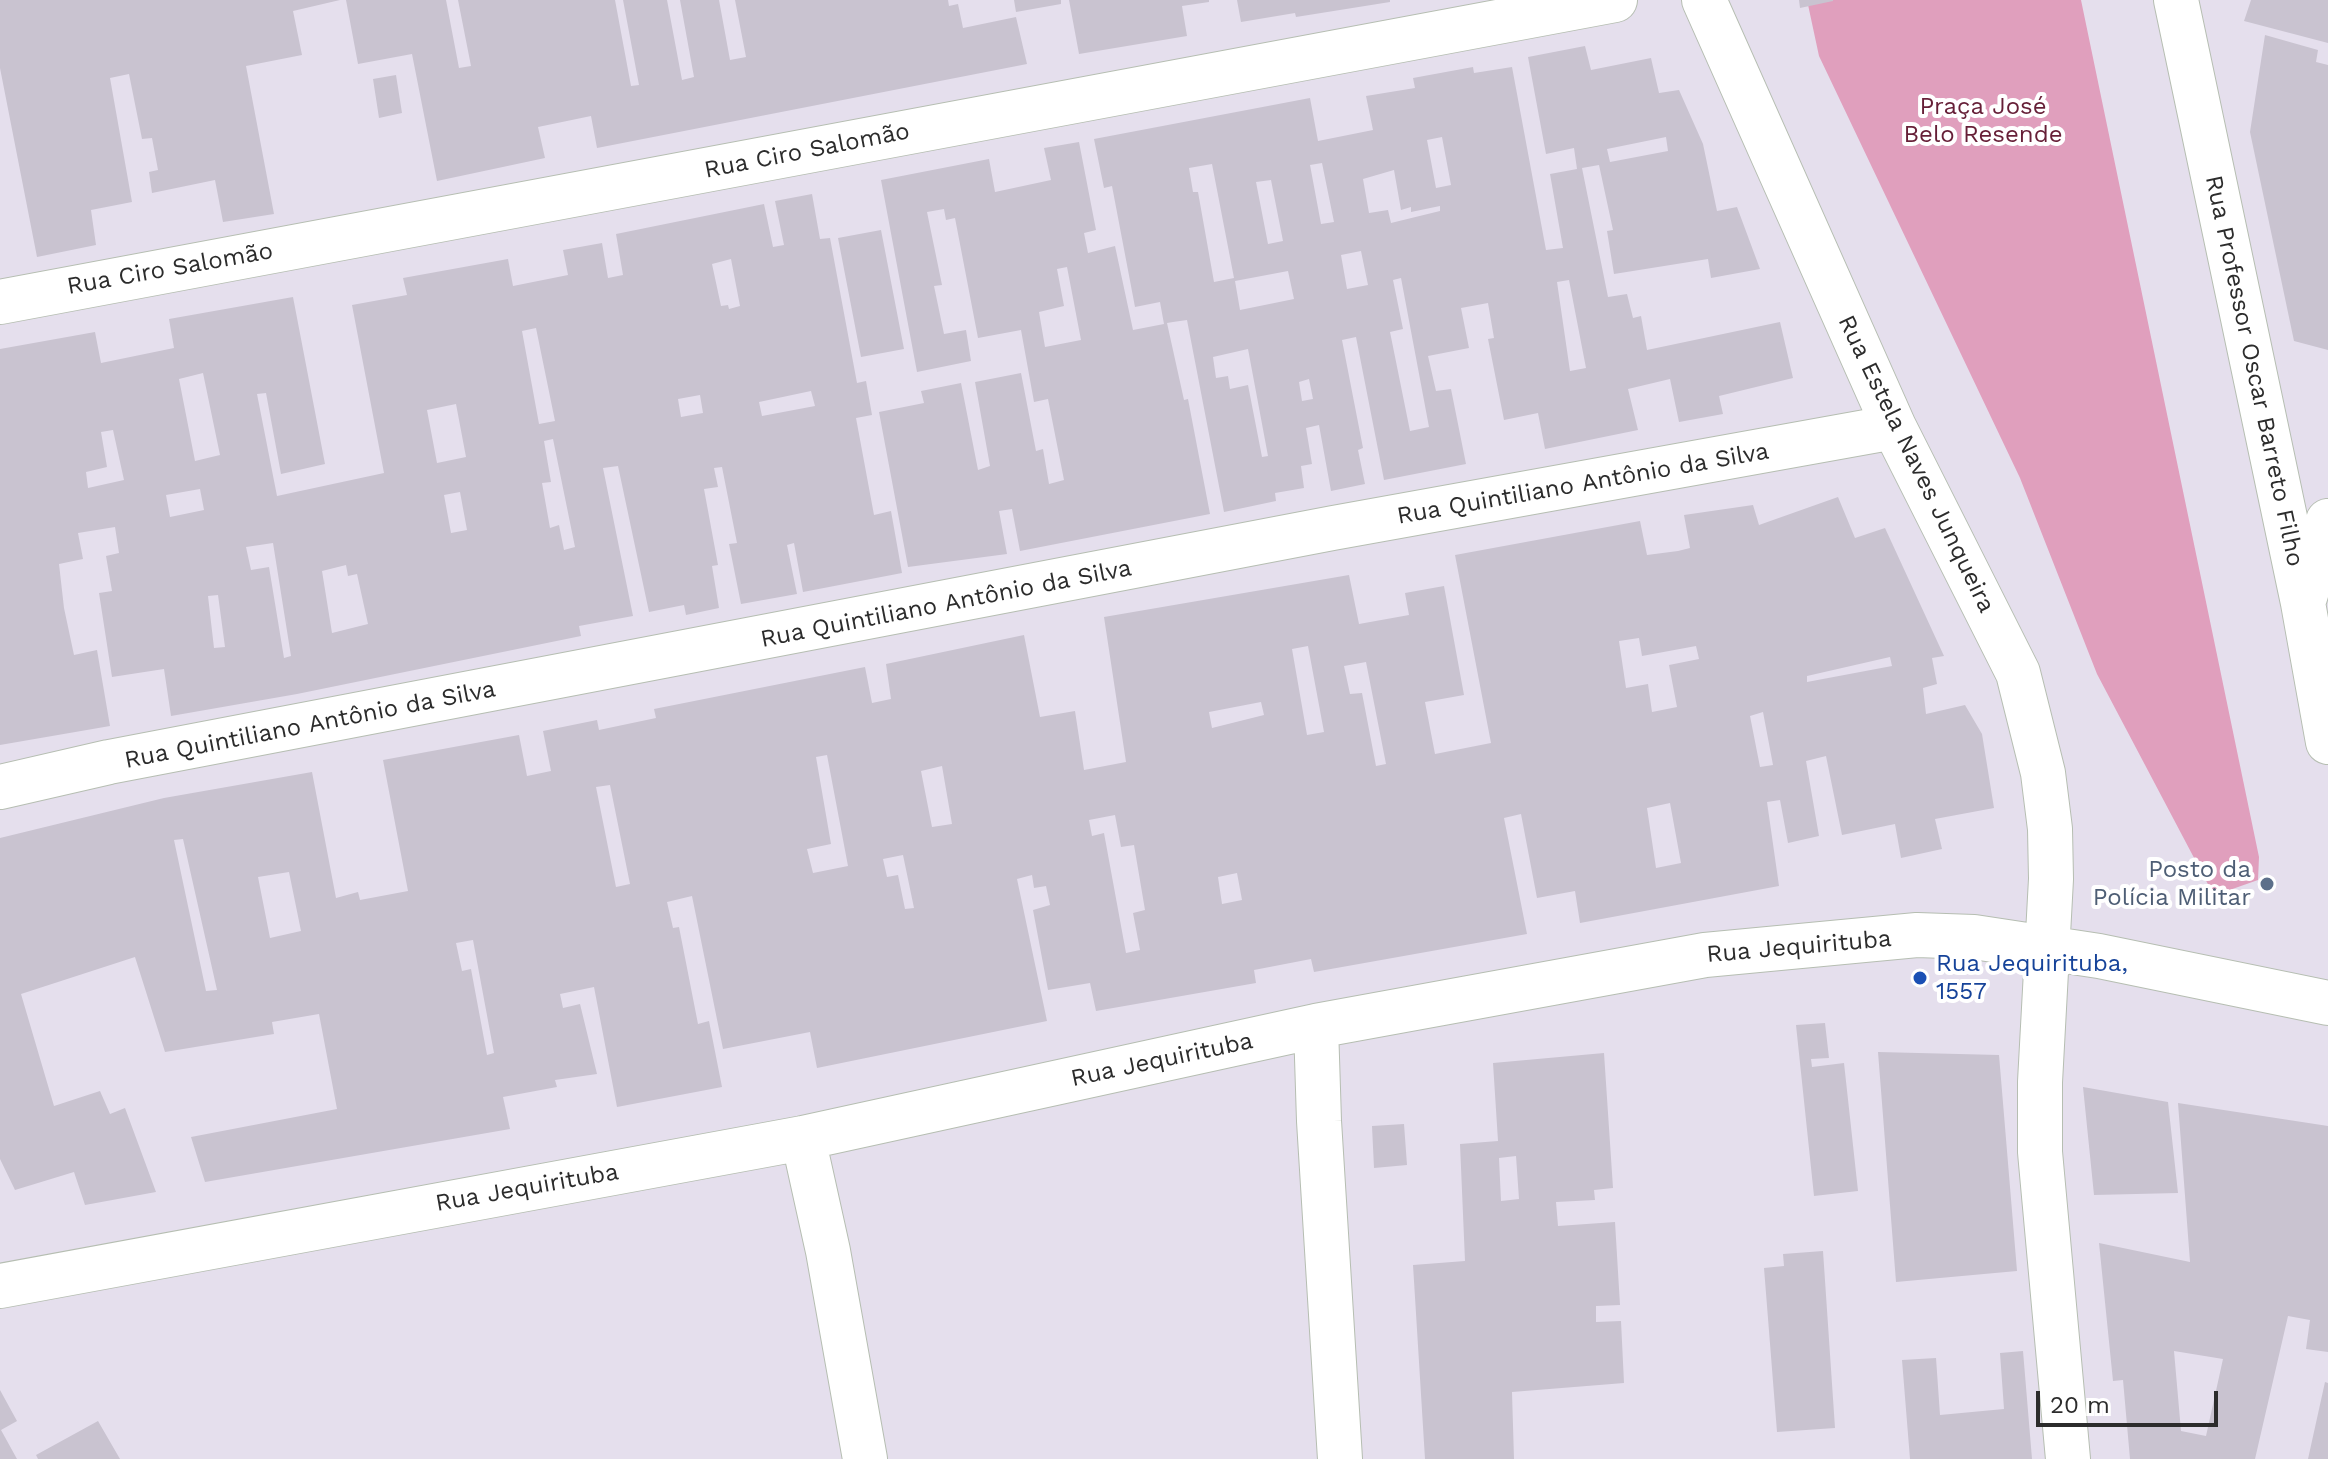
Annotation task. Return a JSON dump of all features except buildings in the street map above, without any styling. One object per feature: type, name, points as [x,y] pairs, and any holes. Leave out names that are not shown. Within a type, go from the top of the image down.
[{"type":"street","name":"Rua Ciro Salomão","points":[[0,302],[1615,0]]},
{"type":"street","name":"Rua Estela Naves Junqueira","points":[[1704,0],[1894,427],[2018,673],[2043,773],[2050,829],[2040,1152],[2068,1459]]},
{"type":"street","name":"Rua Professor Oscar Barreto Filho","points":[[2176,0],[2303,603],[2328,742]]},
{"type":"street","name":"Rua Quintiliano Antônio da Silva","points":[[0,787],[109,762],[1333,528],[1894,427]]},
{"type":"street","points":[[2303,603],[2328,521]]},
{"type":"street","name":"Rua Jequirituba","points":[[0,1286],[803,1138],[1316,1026],[1705,955],[1917,935],[1974,937],[2048,948],[2328,1003]]},
{"type":"street","points":[[1316,1026],[1319,1137],[1340,1459]]},
{"type":"street","points":[[803,1138],[828,1251],[865,1459]]},
{"type":"green space","name":"Praça José Belo Resende","points":[[1807,0],[2081,0],[2259,857],[2258,880],[2221,893],[2211,890],[2097,674],[2020,478],[1819,56]]},
{"type":"place","name":"Posto da Polícia Militar","points":[[2267,884]]},
{"type":"place","name":"Rua Jequirituba, 1557","points":[[1920,978]]}]
